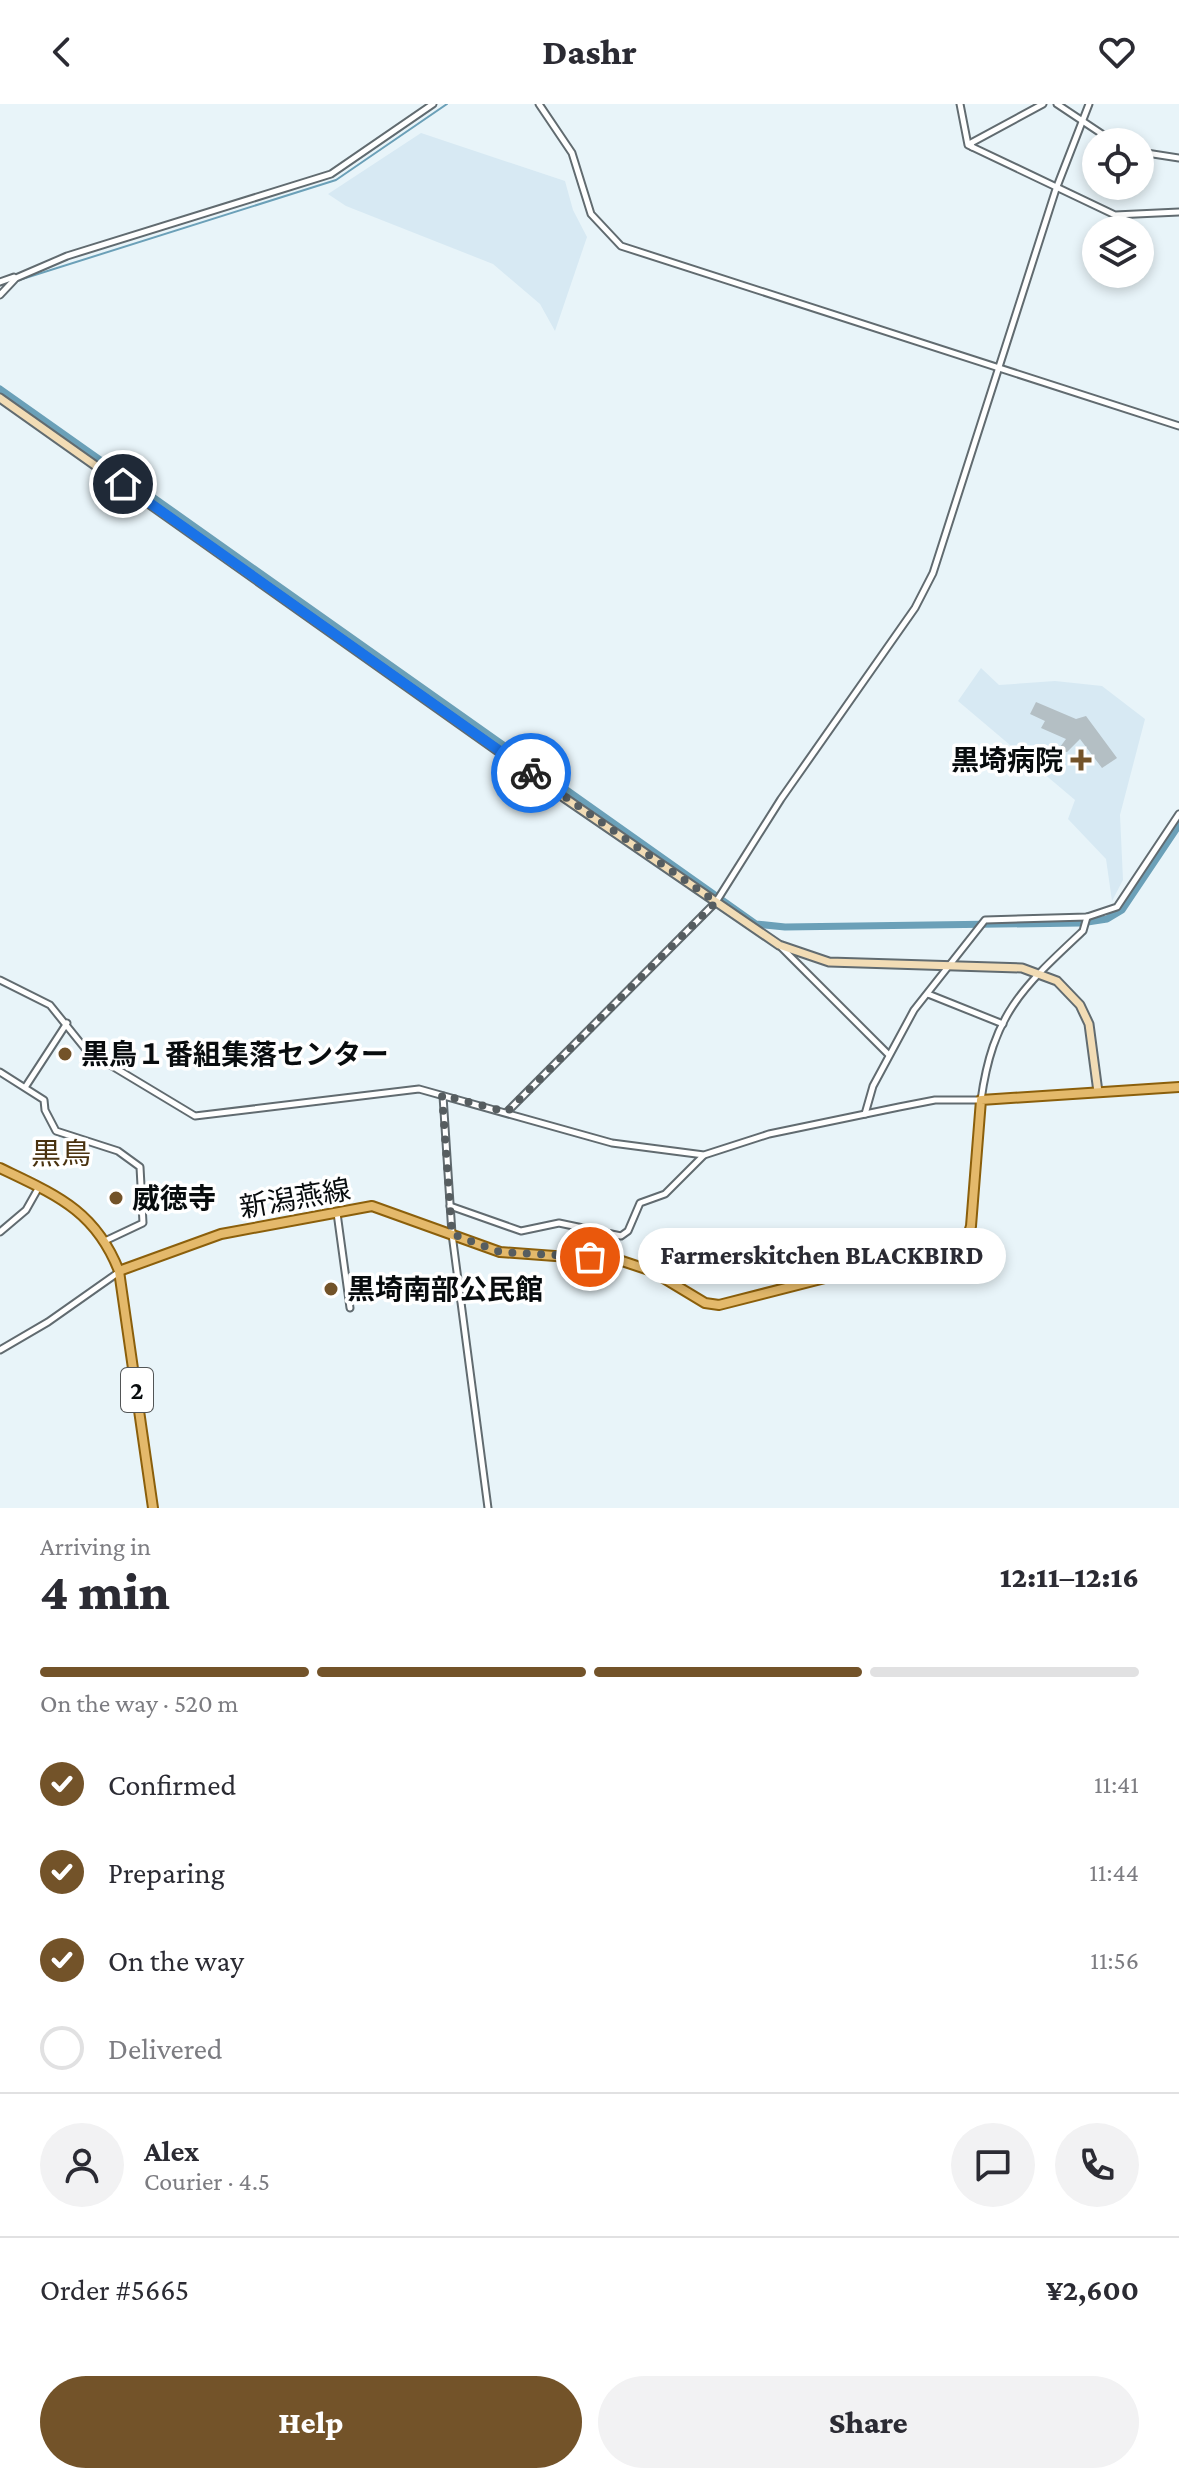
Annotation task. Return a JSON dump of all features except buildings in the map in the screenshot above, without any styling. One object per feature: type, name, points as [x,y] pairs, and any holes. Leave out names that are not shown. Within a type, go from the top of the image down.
[{"type":"main road","points":[[981,1100],[1179,1087]]},
{"type":"main road","name":"新潟燕線","points":[[119,1271],[210,1237],[372,1206],[500,1252],[622,1261],[652,1271],[705,1303],[719,1305],[959,1245],[970,1235],[981,1100]]},
{"type":"main road","name":"2","points":[[0,1168],[68,1204],[107,1240],[119,1271],[153,1508]]},
{"type":"street","points":[[2,293],[16,278],[67,256],[331,174],[433,104]]},
{"type":"street","points":[[539,104],[572,153],[591,214],[621,246],[1179,426]]},
{"type":"street","points":[[960,104],[965,139],[972,148],[1115,215],[1179,212]]},
{"type":"street","points":[[972,148],[971,143],[1043,104]]},
{"type":"street","points":[[1057,104],[1090,128]]},
{"type":"street","points":[[507,1112],[716,902],[781,799],[915,608],[933,573],[1056,189],[1079,122],[1089,104]]},
{"type":"street","points":[[1154,154],[1179,158]]},
{"type":"street","points":[[0,282],[27,273]]},
{"type":"street","points":[[0,398],[779,945],[888,1054]]},
{"type":"street","points":[[864,1115],[888,1054],[928,994],[985,920],[1087,917],[1117,907],[1179,814]]},
{"type":"street","points":[[0,980],[50,1005],[87,1051],[195,1116],[419,1089],[612,1143],[704,1155],[769,1134],[935,1100],[981,1100],[986,1065],[1014,999],[1083,931],[1087,917]]},
{"type":"street","points":[[779,945],[813,959],[843,964],[1040,972],[1071,994],[1084,1014],[1093,1044],[1098,1092]]},
{"type":"street","points":[[928,994],[1003,1024]]},
{"type":"street","points":[[26,1086],[67,1023]]},
{"type":"street","points":[[0,1072],[44,1100],[45,1110],[56,1131],[118,1151],[140,1167],[143,1223],[107,1240]]},
{"type":"street","points":[[442,1095],[452,1234],[488,1508]]},
{"type":"street","points":[[450,1206],[521,1231],[559,1223],[621,1236],[628,1231],[640,1203],[665,1194],[704,1155]]},
{"type":"street","points":[[0,1232],[26,1210],[39,1187]]},
{"type":"street","points":[[337,1212],[350,1308]]},
{"type":"street","points":[[0,1350],[48,1322],[119,1271]]},
{"type":"shaded area","points":[[421,133],[565,181],[573,210],[587,237],[555,331],[540,304],[493,264],[346,206],[328,194]]},
{"type":"shaded area","name":"黒埼病院","points":[[981,668],[999,685],[1055,681],[1102,686],[1145,719],[1120,815],[1123,880],[1112,901],[1106,859],[1068,819],[1075,800],[958,701]]},
{"type":"waterway","points":[[19,280],[336,180],[447,104]]},
{"type":"waterway","points":[[0,285],[9,283]]},
{"type":"waterway","points":[[0,389],[756,924],[785,927],[1081,923],[1107,919],[1122,910],[1179,825]]},
{"type":"way so far","points":[[531,773],[716,902],[507,1112],[442,1095],[452,1234],[500,1252],[590,1257]]},
{"type":"place","name":"黒埼病院","points":[[1081,760]]},
{"type":"place","name":"黒鳥１番組集落センター","points":[[65,1054]]},
{"type":"place","name":"威徳寺","points":[[116,1198]]},
{"type":"place","name":"Farmerskitchen BLACKBIRD","points":[[590,1257]]},
{"type":"place","name":"黒埼南部公民館","points":[[331,1289]]},
{"type":"district","name":"黒鳥","points":[[61,1154]]},
{"type":"route","points":[[123,484],[531,773]]}]
